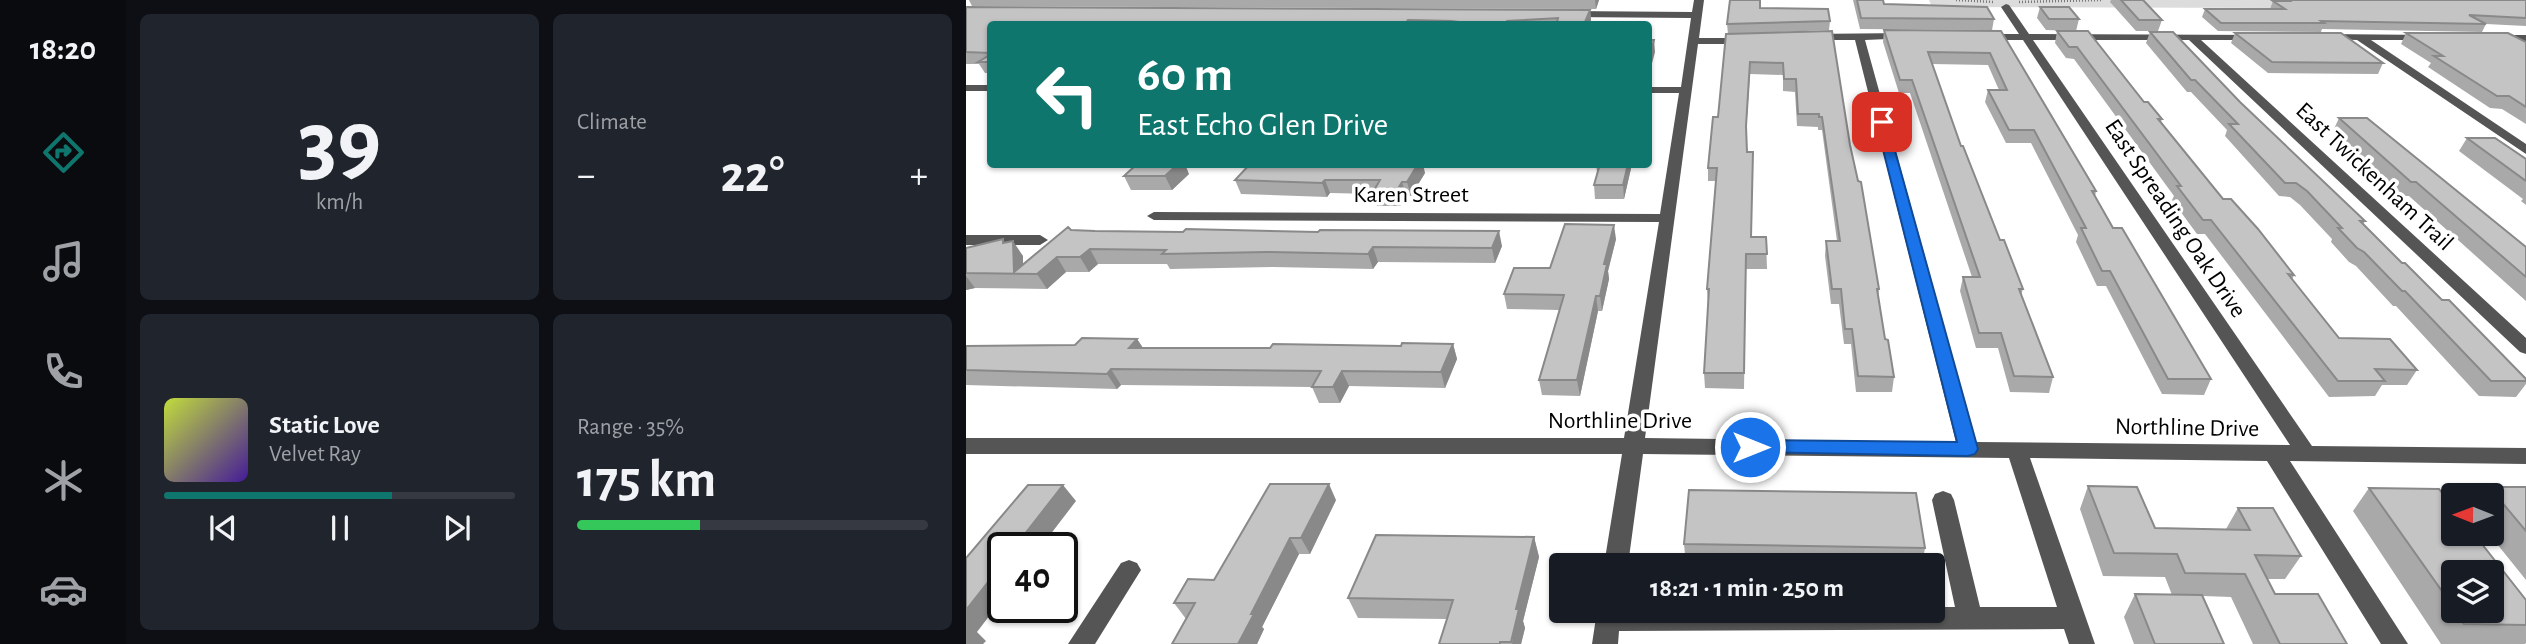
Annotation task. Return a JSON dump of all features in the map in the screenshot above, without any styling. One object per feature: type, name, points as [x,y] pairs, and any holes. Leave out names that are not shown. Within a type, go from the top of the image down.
[{"type":"street","points":[[1618,553],[1699,0]]},
{"type":"street","name":"East Spreading Oak Drive","points":[[2008,3],[2026,37],[2307,454]]},
{"type":"street","points":[[1561,14],[1697,15]]},
{"type":"street","points":[[1859,36],[1968,449]]},
{"type":"street","points":[[1797,38],[1915,36]]},
{"type":"street","points":[[1971,37],[2276,37]]},
{"type":"street","name":"East Twickenham Trail","points":[[2192,37],[2526,348]]},
{"type":"street","points":[[2317,37],[2438,37]]},
{"type":"street","points":[[2359,37],[2526,150]]},
{"type":"street","points":[[2477,38],[2526,38]]},
{"type":"street","points":[[1694,41],[1761,40]]},
{"type":"street","points":[[966,88],[987,88]]},
{"type":"street","points":[[1652,90],[1687,90]]},
{"type":"street","name":"Karen Street","points":[[1154,216],[1667,218]]},
{"type":"street","points":[[966,240],[1041,240]]},
{"type":"street","name":"Northline Drive","points":[[966,446],[1633,446],[2526,456]]},
{"type":"street","points":[[2017,450],[2082,644]]},
{"type":"street","points":[[2274,454],[2395,644]]},
{"type":"street","points":[[1943,500],[1970,619]]},
{"type":"street","points":[[1081,644],[1129,570]]},
{"type":"street","points":[[1607,625],[2074,618]]},
{"type":"path","points":[[1956,0],[2008,3],[2103,0]]},
{"type":"shaded area","points":[[1929,0],[2271,0],[2282,8],[1932,7]]},
{"type":"building","points":[[1730,0],[1760,0],[1760,8],[1828,9],[1830,21],[1727,24]]},
{"type":"building","points":[[1857,0],[1883,0],[1884,4],[1987,7],[1994,19],[1861,18]]},
{"type":"building","points":[[2121,0],[2143,0],[2162,20],[2139,20]]},
{"type":"building","points":[[2526,0],[2526,18],[2469,15],[2486,24],[2321,21],[2324,23],[2221,23],[2205,9],[2285,9],[2273,1]]},
{"type":"building","points":[[966,7],[1590,10],[1585,21],[1557,21],[1558,18],[1507,21],[987,21],[987,53],[966,52]]},
{"type":"building","points":[[2040,7],[2069,7],[2079,19],[2049,19]]},
{"type":"building","points":[[1884,30],[2001,31],[2096,191],[2092,191],[2113,228],[2122,228],[2211,379],[2168,379],[2110,271],[2102,271],[2081,228],[2086,228],[2034,130],[2009,130],[1988,90],[2007,90],[1990,53],[1928,52],[1961,146],[2023,289],[2019,289],[2053,377],[2014,376],[2001,333],[1979,333],[1963,277],[1980,277],[1912,80],[1900,80]]},
{"type":"building","points":[[1832,31],[1850,145],[1858,181],[1861,182],[1885,339],[1888,340],[1894,377],[1858,376],[1852,329],[1845,329],[1841,289],[1832,289],[1826,241],[1840,241],[1822,117],[1819,117],[1819,114],[1798,114],[1796,79],[1784,79],[1783,63],[1750,62],[1746,126],[1747,152],[1753,152],[1751,237],[1766,237],[1767,254],[1746,254],[1744,373],[1704,373],[1707,289],[1717,168],[1708,168],[1713,117],[1718,117],[1726,34]]},
{"type":"building","points":[[2057,31],[2088,31],[2144,102],[2148,102],[2162,119],[2158,119],[2223,199],[2231,199],[2258,229],[2294,275],[2288,274],[2339,338],[2390,339],[2417,370],[2375,369],[2385,381],[2338,381],[2211,220],[2203,220],[2177,186],[2181,186],[2077,47],[2069,47]]},
{"type":"building","points":[[2150,32],[2173,32],[2240,102],[2365,221],[2360,221],[2402,263],[2442,300],[2449,300],[2526,381],[2491,381],[2405,291],[2357,248],[2307,191],[2296,183],[2285,183],[2229,124],[2238,124],[2195,80],[2191,80]]},
{"type":"building","points":[[2235,33],[2341,33],[2383,63],[2272,62]]},
{"type":"building","points":[[2406,33],[2508,33],[2526,42],[2526,107],[2509,96],[2497,96],[2434,56],[2443,56]]},
{"type":"building","points":[[2339,118],[2367,118],[2526,247],[2526,277],[2416,182],[2411,182]]},
{"type":"building","points":[[2467,138],[2495,138],[2526,159],[2526,181]]},
{"type":"building","points":[[1133,168],[1174,168],[1165,176],[1124,176]]},
{"type":"building","points":[[1246,168],[1416,168],[1407,182],[1402,182],[1396,192],[1373,192],[1380,180],[1325,180],[1322,183],[1235,180]]},
{"type":"building","points":[[1599,168],[1627,168],[1623,185],[1594,185]]},
{"type":"building","points":[[1565,224],[1614,225],[1604,264],[1607,264],[1600,296],[1596,296],[1577,380],[1539,380],[1564,295],[1504,294],[1514,268],[1550,268]]},
{"type":"building","points":[[1068,227],[1071,230],[1183,232],[1186,229],[1318,232],[1499,231],[1492,248],[1373,247],[1368,254],[1162,254],[1166,250],[1090,249],[1080,257],[1057,257],[1037,274],[966,273],[966,248],[1003,239],[1003,243],[1013,241],[1014,272]]},
{"type":"building","points":[[1082,338],[1137,339],[1129,348],[1270,348],[1273,344],[1453,344],[1441,372],[1342,371],[1333,387],[1312,387],[1321,371],[1111,369],[1107,374],[966,370],[966,346],[1075,345]]},
{"type":"building","points":[[1270,484],[1329,484],[1301,538],[1290,538],[1238,644],[1172,644],[1195,603],[1174,603],[1188,579],[1214,580]]},
{"type":"building","points":[[1028,485],[1063,485],[1026,532],[988,532]]},
{"type":"building","points":[[2088,486],[2137,487],[2155,528],[2250,530],[2238,508],[2273,508],[2301,556],[2255,555],[2275,594],[2318,594],[2347,644],[2280,644],[2245,574],[2185,573],[2177,554],[2114,553]]},
{"type":"building","points":[[2504,487],[2526,487],[2526,531],[2504,505]]},
{"type":"building","points":[[2369,488],[2439,489],[2441,546],[2483,546],[2494,560],[2441,560],[2441,590]]},
{"type":"building","points":[[1689,490],[1916,493],[1925,548],[1684,544]]},
{"type":"building","points":[[987,533],[987,583],[966,610],[966,558]]},
{"type":"building","points":[[1376,535],[1534,537],[1516,609],[1519,609],[1511,642],[1439,644],[1453,600],[1348,598]]},
{"type":"building","points":[[2504,572],[2526,600],[2526,625],[2464,624],[2504,623]]},
{"type":"building","points":[[2135,594],[2202,595],[2224,644],[2155,644]]},
{"type":"route","points":[[1750,447],[1968,449],[1882,122]]}]
